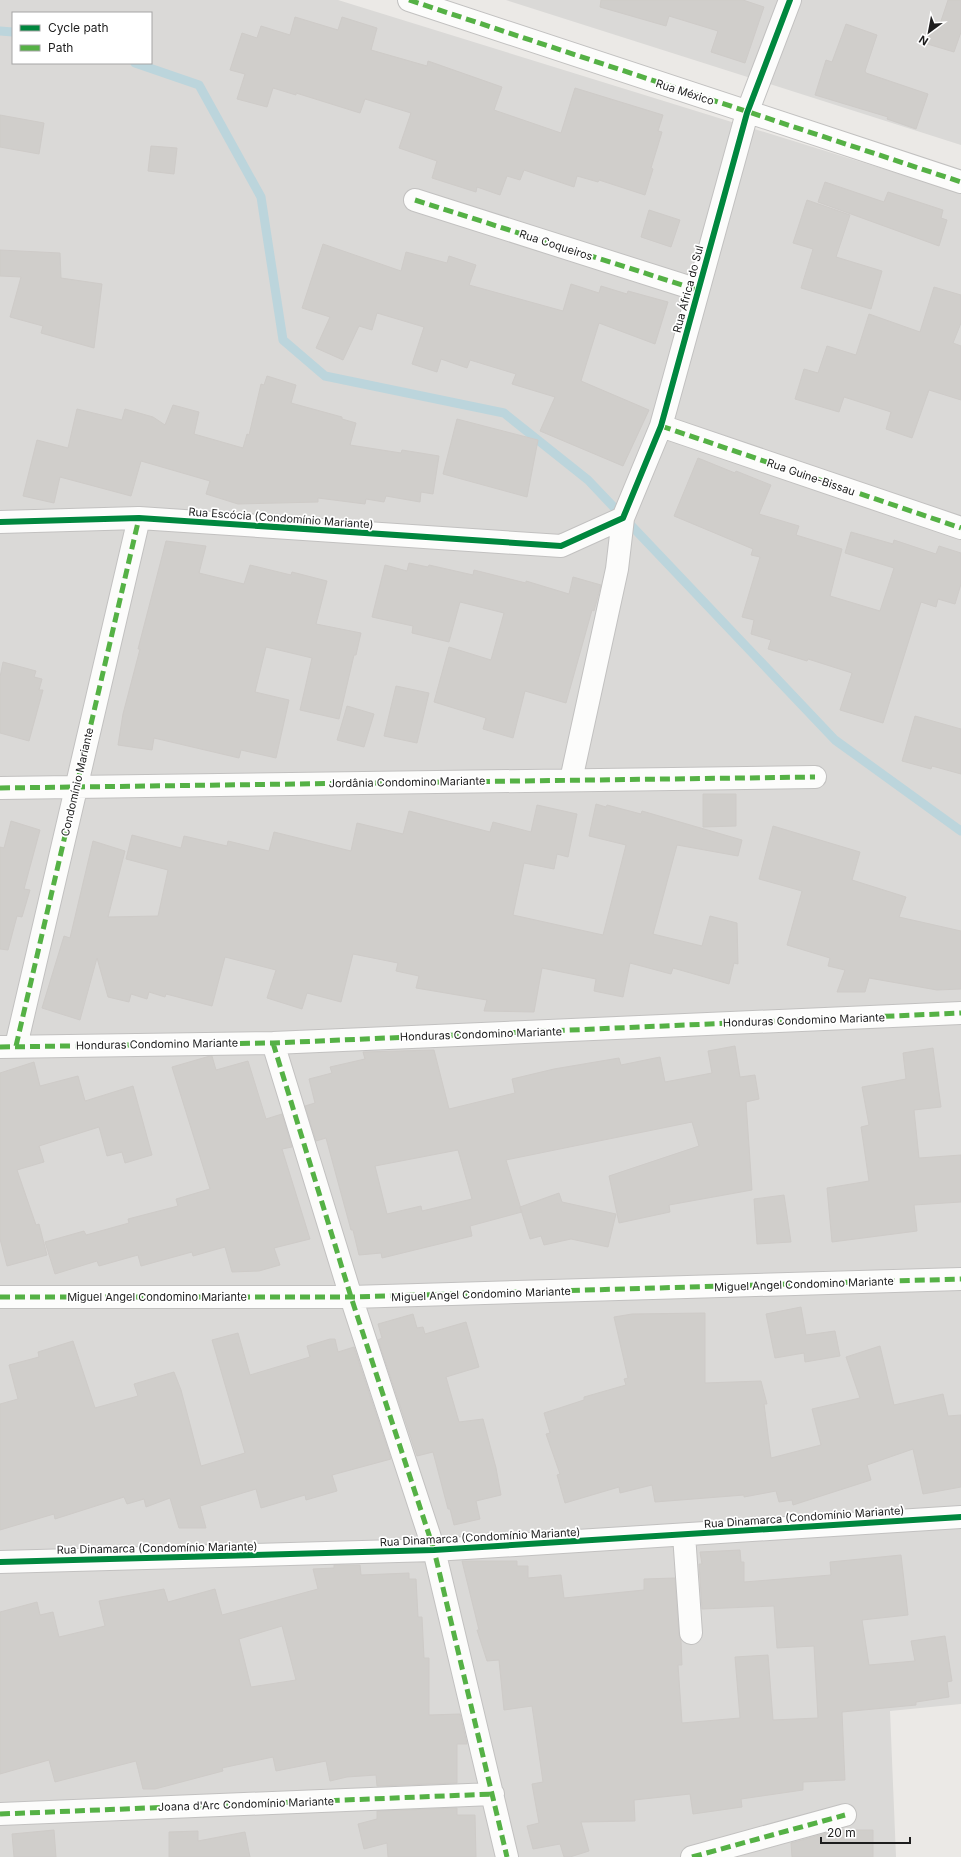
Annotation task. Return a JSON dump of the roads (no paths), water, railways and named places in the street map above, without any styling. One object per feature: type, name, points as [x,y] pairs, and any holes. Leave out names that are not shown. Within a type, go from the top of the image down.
[{"type":"street","name":"Rua México","points":[[408,0],[961,182]]},
{"type":"street","name":"Rua África do Sul","points":[[571,780],[617,569],[623,518],[661,426],[747,112],[790,0]]},
{"type":"street","name":"Rua Coqueiros","points":[[415,200],[698,290]]},
{"type":"street","name":"Rua Guine-Bissau","points":[[661,426],[961,528]]},
{"type":"street","name":"Rua Escócia (Condomínio Mariante)","points":[[0,522],[138,518],[561,546],[623,518]]},
{"type":"street","name":"Condomínio Mariante","points":[[8,1046],[76,786],[138,518]]},
{"type":"street","name":"Jordânia Condomino Mariante","points":[[0,788],[815,777]]},
{"type":"street","name":"Honduras Condomino Mariante","points":[[8,1046],[273,1043],[961,1013]]},
{"type":"street","points":[[273,1043],[351,1298],[434,1550],[507,1857]]},
{"type":"street","name":"Miguel Angel Condomino Mariante","points":[[0,1297],[351,1298],[961,1279]]},
{"type":"street","name":"Rua Dinamarca (Condomínio Mariante)","points":[[0,1562],[434,1550],[961,1518]]},
{"type":"street","points":[[684,1535],[691,1633]]},
{"type":"street","name":"Joana d'Arc Condomínio Mariante","points":[[0,1814],[493,1794]]},
{"type":"street","points":[[692,1857],[845,1816]]},
{"type":"waterway","points":[[0,31],[12,32]]},
{"type":"waterway","points":[[138,64],[199,85],[261,197],[283,340],[325,376],[504,413],[588,480],[835,740],[961,831]]}]
